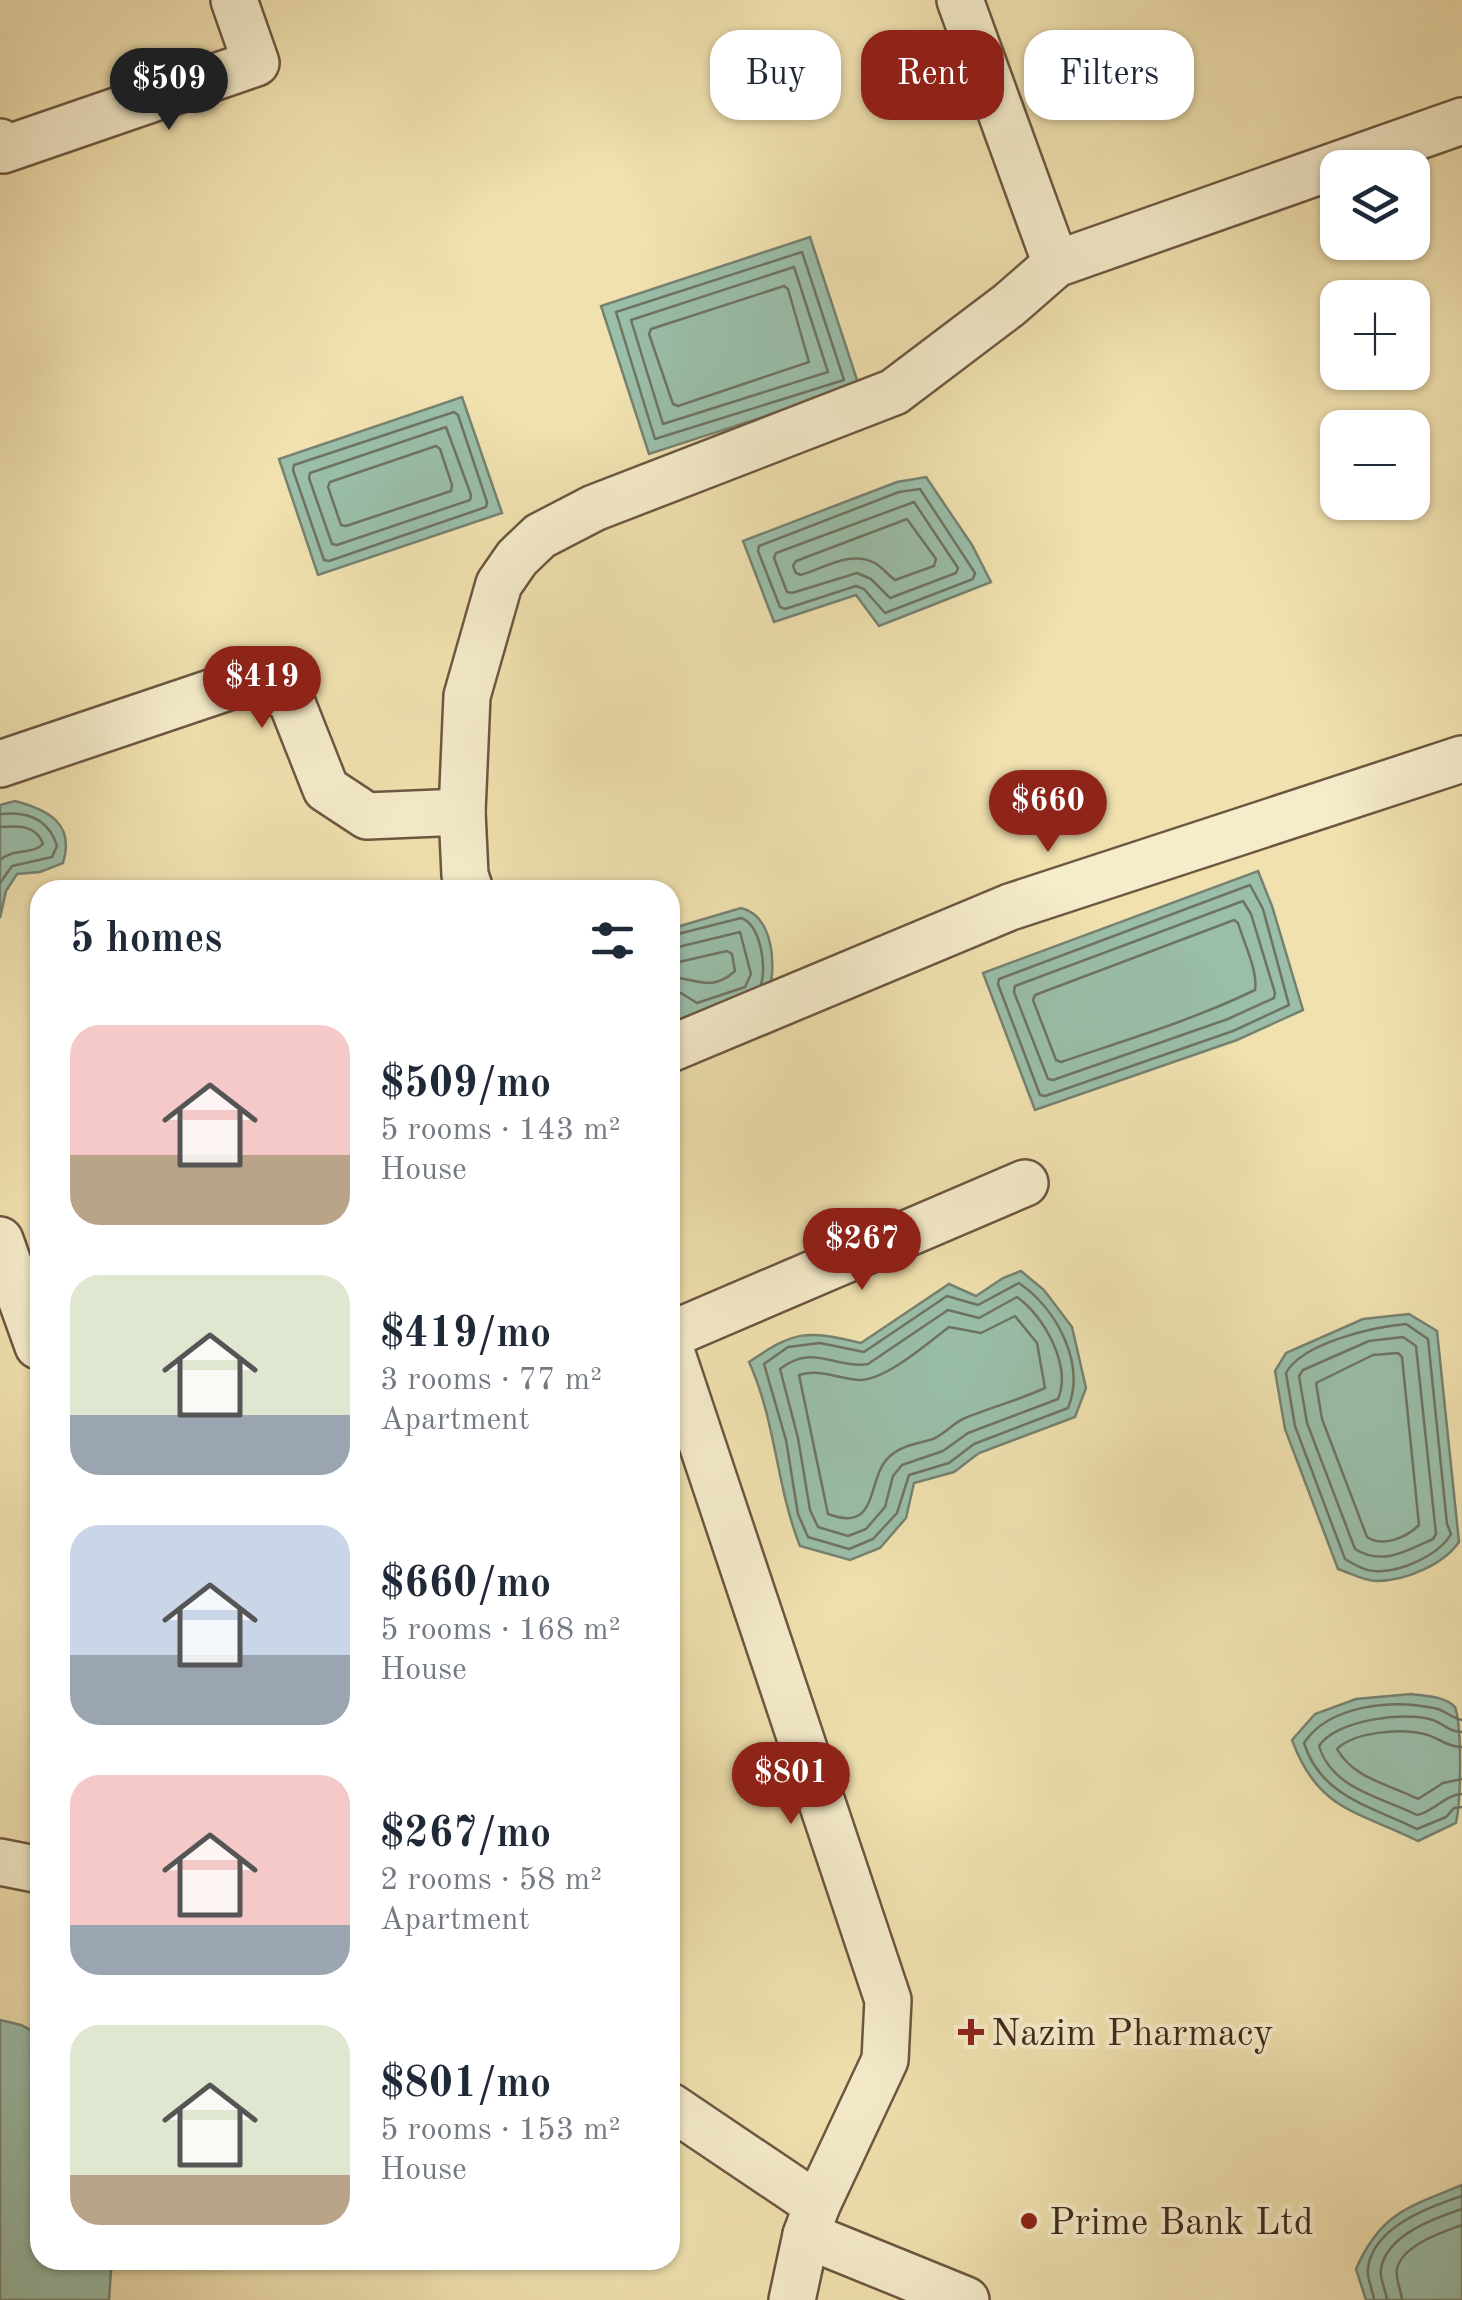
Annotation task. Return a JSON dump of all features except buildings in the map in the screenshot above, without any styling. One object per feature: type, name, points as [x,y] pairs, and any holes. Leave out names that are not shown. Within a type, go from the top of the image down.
[{"type":"street","points":[[0,142],[3,150],[256,63],[234,0]]},
{"type":"street","points":[[960,0],[1056,264]]},
{"type":"street","points":[[467,880],[462,812],[467,696],[500,584],[517,558],[540,536],[594,508],[894,392],[1010,305],[1056,264],[1462,120]]},
{"type":"street","points":[[0,764],[246,680],[290,698],[326,789],[367,816],[462,812]]},
{"type":"street","points":[[680,1045],[1010,906],[1462,759]]},
{"type":"street","points":[[680,1331],[1025,1182]]},
{"type":"street","points":[[0,1240],[30,1323]]},
{"type":"street","points":[[680,1378],[888,2000],[885,2060],[811,2220],[792,2300]]},
{"type":"street","points":[[0,1862],[30,1868]]},
{"type":"street","points":[[680,2114],[811,2220],[966,2300]]},
{"type":"water","points":[[810,237],[859,386],[649,454],[601,306]]},
{"type":"water","points":[[462,397],[502,513],[318,575],[279,459]]},
{"type":"water","points":[[926,477],[972,545],[991,582],[879,626],[856,595],[774,622],[743,541],[897,482]]},
{"type":"water","points":[[15,801],[39,809],[56,821],[62,829],[66,850],[63,863],[40,872],[17,874],[6,891],[0,918],[0,805]]},
{"type":"water","points":[[1258,871],[1303,1010],[1237,1040],[1035,1110],[983,973]]},
{"type":"water","points":[[741,908],[752,913],[770,944],[772,971],[768,995],[680,1026],[680,926]]},
{"type":"water","points":[[1021,1271],[1044,1290],[1072,1327],[1086,1388],[1075,1417],[979,1453],[954,1472],[914,1483],[906,1518],[880,1548],[850,1560],[800,1546],[765,1407],[749,1362],[791,1338],[802,1336],[861,1343],[949,1284],[976,1296]]},
{"type":"water","points":[[1409,1314],[1437,1331],[1459,1542],[1443,1558],[1422,1570],[1371,1581],[1338,1569],[1285,1429],[1275,1371],[1286,1353],[1363,1319]]},
{"type":"water","points":[[1411,1694],[1440,1699],[1455,1707],[1460,1746],[1456,1823],[1418,1841],[1359,1815],[1327,1795],[1314,1782],[1292,1740],[1315,1714],[1356,1699]]},
{"type":"water","points":[[0,2020],[30,2030],[30,2270],[111,2270],[109,2300],[0,2300]]},
{"type":"water","points":[[1462,2185],[1462,2300],[1366,2300],[1356,2269],[1376,2235],[1398,2214]]},
{"type":"place","name":"Nazim Pharmacy","points":[[971,2032]]},
{"type":"place","name":"Prime Bank Ltd","points":[[1029,2221]]}]
